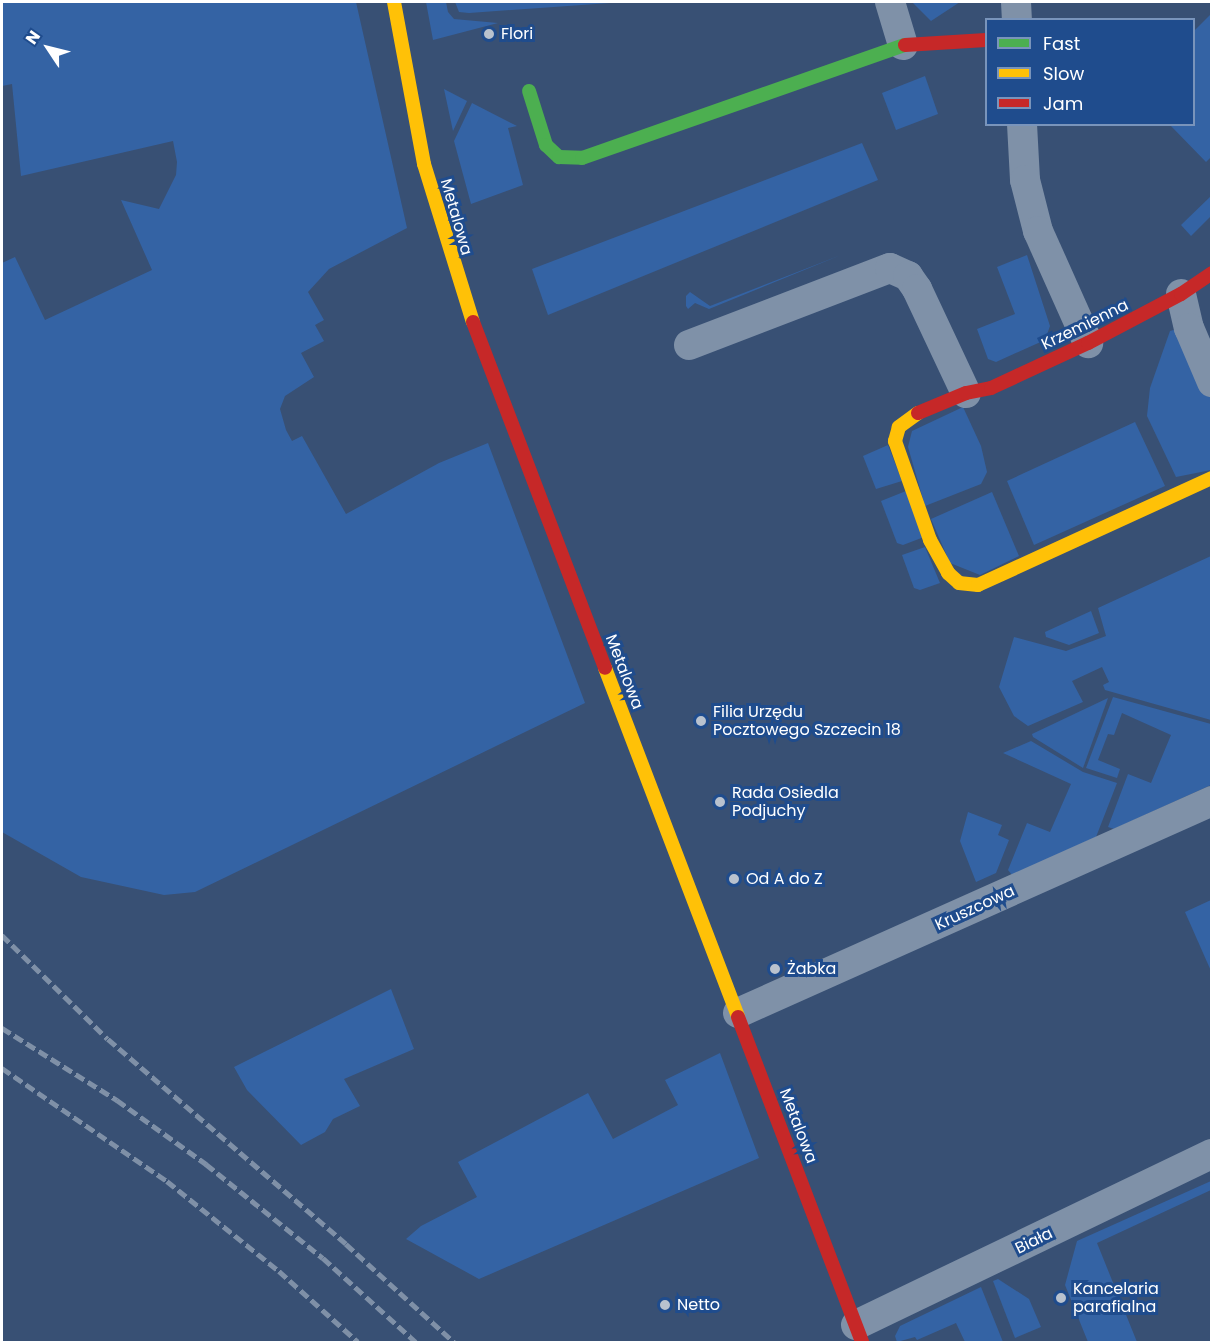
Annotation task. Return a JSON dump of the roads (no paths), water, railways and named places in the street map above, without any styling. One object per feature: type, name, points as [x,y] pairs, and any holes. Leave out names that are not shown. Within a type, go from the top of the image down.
[{"type":"main road","name":"Metalowa","points":[[394,2],[424,164],[461,291],[859,1334]]},
{"type":"main road","points":[[529,91],[546,145],[559,157],[582,158],[903,45],[985,40]]},
{"type":"main road","name":"Krzemienna","points":[[1212,273],[1181,294],[1088,343],[991,388],[966,393],[909,416],[899,427],[895,441],[930,540],[948,573],[959,583],[978,585],[1212,478]]},
{"type":"street","points":[[890,2],[903,45]]},
{"type":"street","points":[[1016,2],[1017,18]]},
{"type":"street","points":[[1022,126],[1025,180],[1038,231],[1088,343]]},
{"type":"street","points":[[689,345],[890,268],[908,276],[917,289],[966,393]]},
{"type":"street","points":[[1181,294],[1189,328],[1212,382]]},
{"type":"street","name":"Kruszcowa","points":[[738,1013],[1212,801]]},
{"type":"street","name":"Biała","points":[[859,1334],[1212,1154]]},
{"type":"railway","points":[[2,935],[108,1039],[346,1244],[454,1342]]},
{"type":"railway","points":[[2,1028],[117,1100],[206,1164],[323,1258],[416,1342]]},
{"type":"railway","points":[[2,1068],[167,1181],[279,1271],[358,1342]]},
{"type":"place","name":"Flori","points":[[489,34]]},
{"type":"place","name":"Filia Urzędu Pocztowego Szczecin 18","points":[[701,721]]},
{"type":"place","name":"Rada Osiedla Podjuchy","points":[[720,802]]},
{"type":"place","name":"Od A do Z","points":[[734,879]]},
{"type":"place","name":"Żabka","points":[[775,969]]},
{"type":"place","name":"Kancelaria parafialna","points":[[1061,1298]]},
{"type":"place","name":"Netto","points":[[665,1305]]}]
